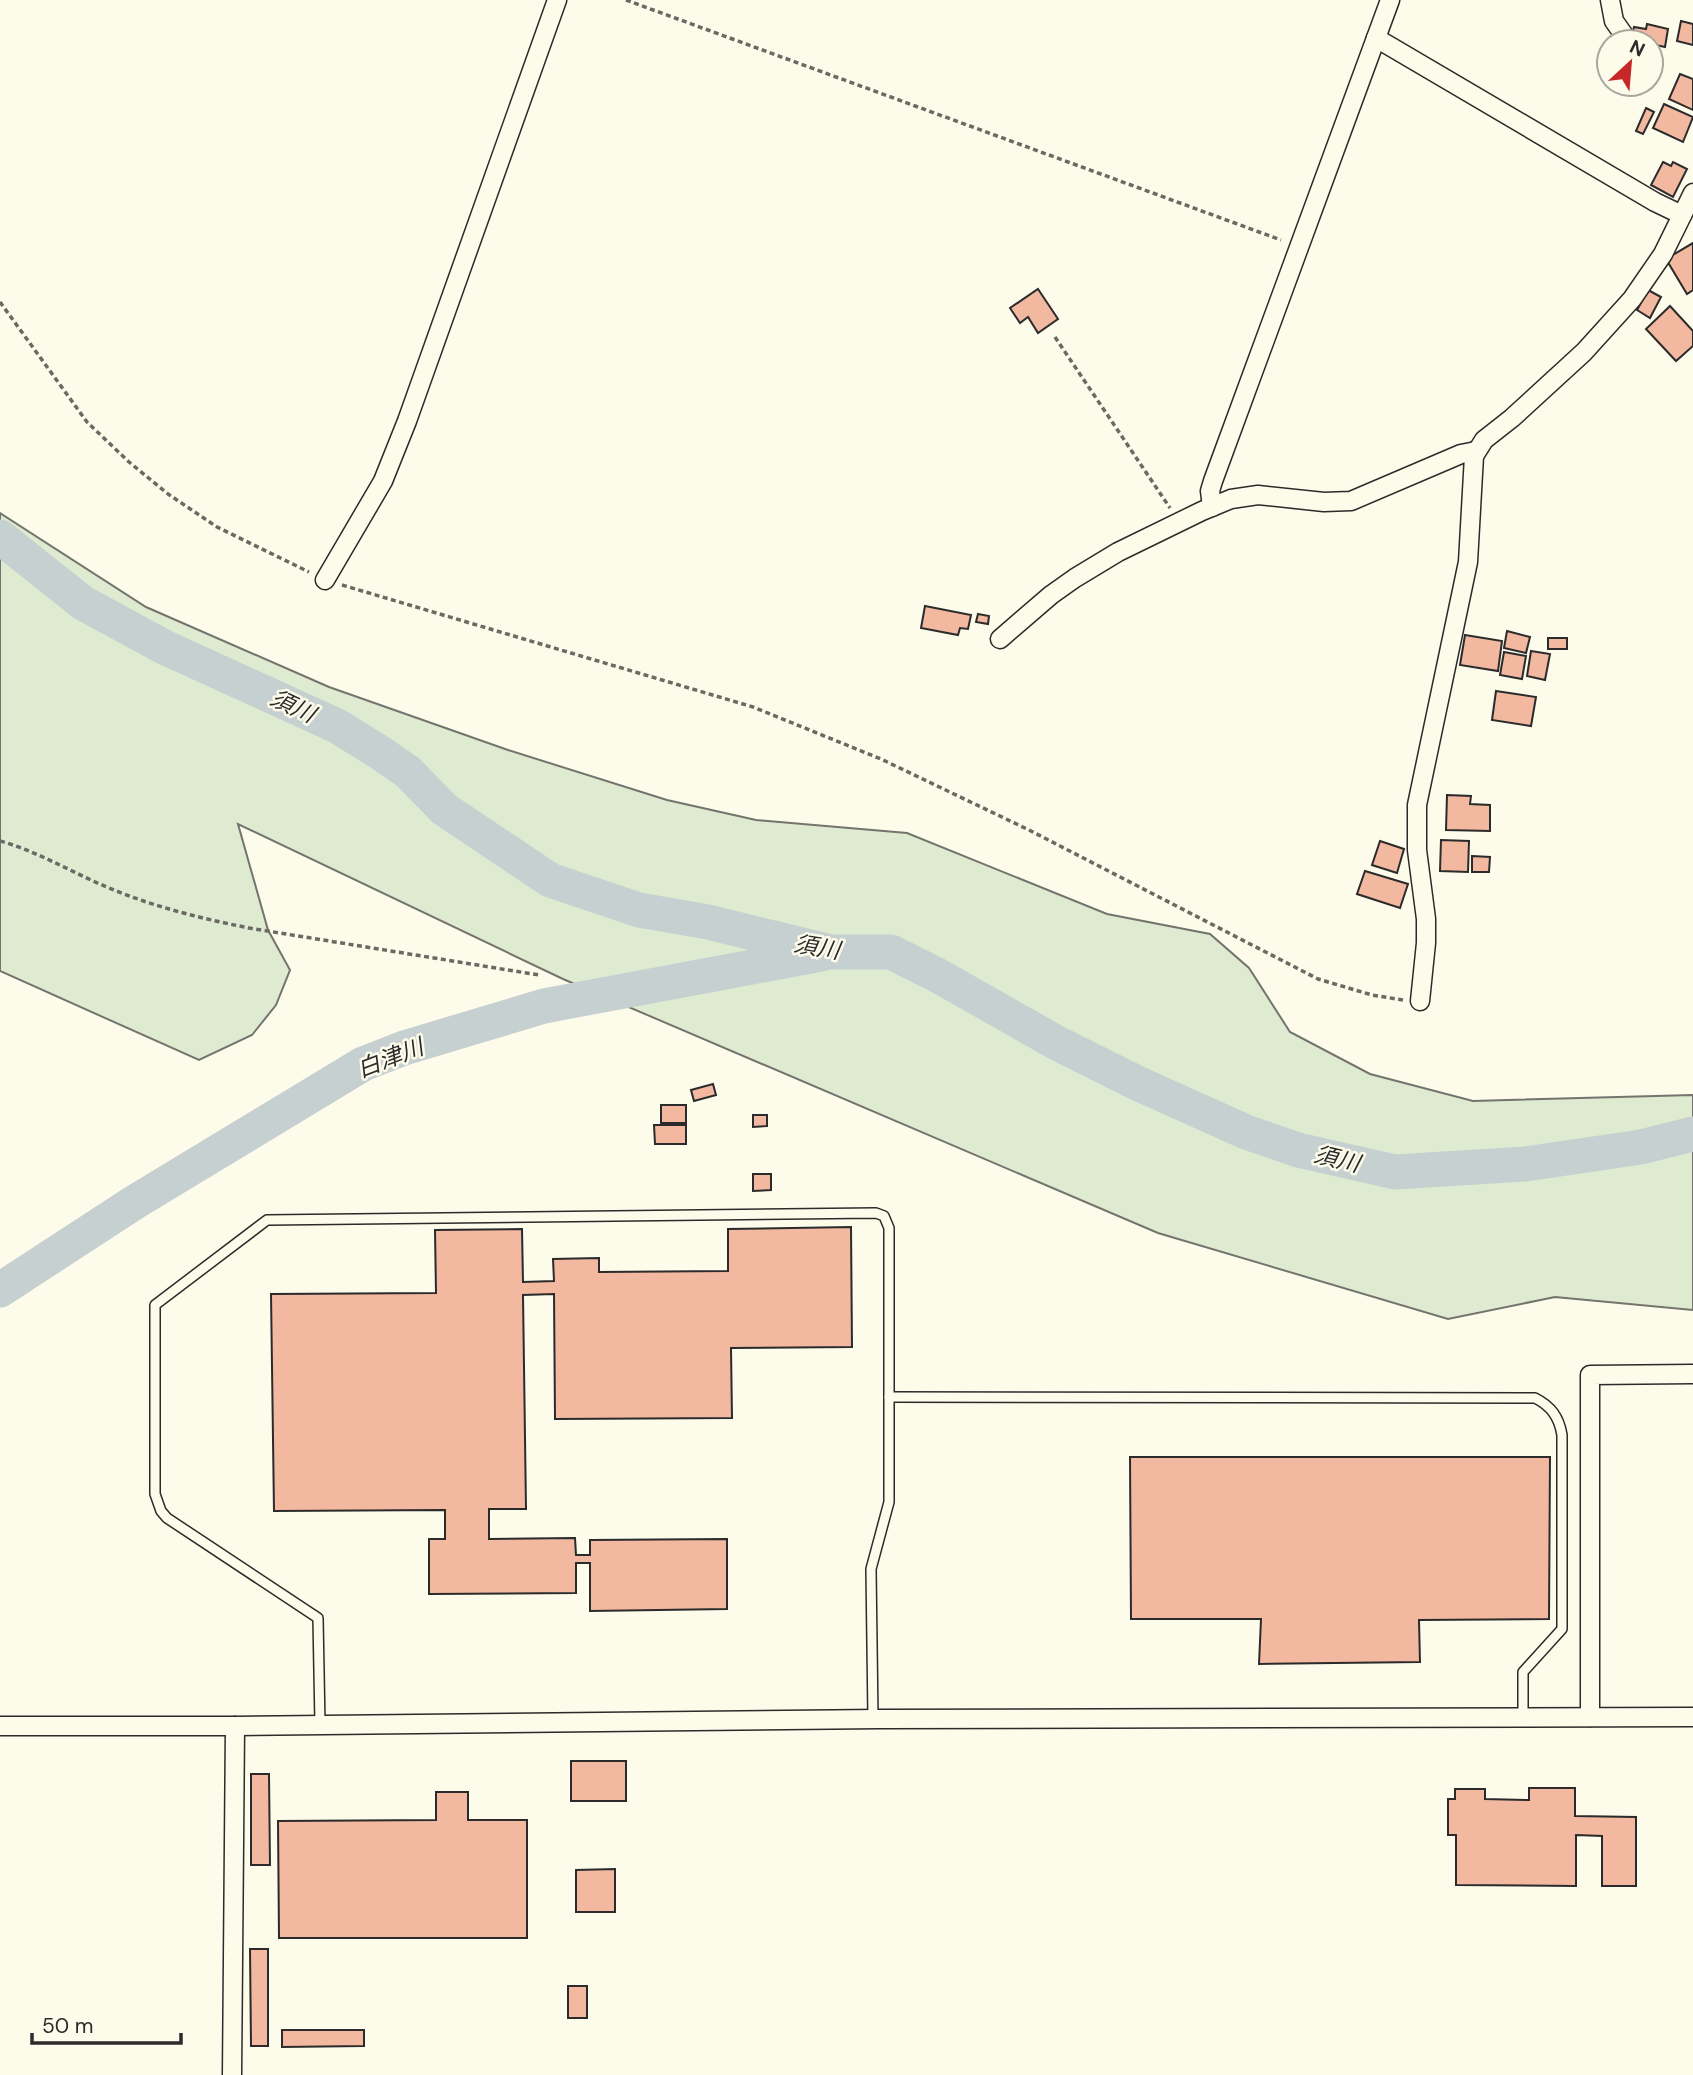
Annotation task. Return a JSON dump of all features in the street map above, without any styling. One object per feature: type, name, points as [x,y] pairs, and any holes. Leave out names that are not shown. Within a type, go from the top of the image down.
[{"type":"street","points":[[325,580],[383,481],[407,421],[557,0]]},
{"type":"street","points":[[1212,507],[1209,491],[1390,0]]},
{"type":"street","points":[[1609,0],[1614,21],[1619,28]]},
{"type":"street","points":[[1376,38],[1682,215]]},
{"type":"street","points":[[1420,1001],[1426,919],[1417,849],[1417,805],[1468,562],[1472,465],[1476,451],[1484,440],[1584,352],[1632,299],[1663,254],[1693,193]]},
{"type":"street","points":[[1000,639],[1075,578],[1178,521],[1231,499],[1258,495],[1324,502],[1351,501],[1461,454],[1476,451]]},
{"type":"street","points":[[1590,1717],[1590,1375],[1693,1374]]},
{"type":"street","points":[[0,1726],[873,1719],[1693,1717]]},
{"type":"street","points":[[232,2075],[235,1726]]},
{"type":"lane","points":[[320,1725],[318,1618],[167,1518],[161,1511],[155,1494],[155,1305],[267,1220],[876,1213],[884,1216],[889,1228],[889,1503],[871,1569],[873,1719]]},
{"type":"lane","points":[[889,1397],[1535,1398],[1547,1404],[1560,1424],[1562,1435],[1562,1629],[1523,1672],[1523,1717]]},
{"type":"path","points":[[626,0],[1300,247]]},
{"type":"path","points":[[0,302],[87,422],[168,494],[217,527],[325,580],[752,708],[881,759],[1017,824],[1318,979],[1372,995],[1420,1001]]},
{"type":"path","points":[[1055,337],[1178,521]]},
{"type":"path","points":[[0,841],[112,889],[205,919],[539,975]]},
{"type":"green space","points":[[0,513],[146,607],[329,687],[508,750],[667,800],[756,820],[907,833],[1107,914],[1210,934],[1249,968],[1290,1032],[1370,1074],[1473,1101],[1693,1095],[1693,1310],[1555,1297],[1448,1319],[1158,1233],[563,979],[238,824],[268,930],[290,970],[276,1005],[252,1035],[199,1060],[0,971]]},
{"type":"building","points":[[1681,21],[1693,24],[1693,45],[1677,41]]},
{"type":"building","points":[[1647,24],[1664,28],[1646,28]]},
{"type":"building","points":[[1680,74],[1693,79],[1693,110],[1669,99]]},
{"type":"building","points":[[1664,104],[1693,117],[1683,142],[1653,128]]},
{"type":"building","points":[[1646,108],[1654,112],[1643,134],[1636,131]]},
{"type":"building","points":[[1663,162],[1671,166],[1673,162],[1687,169],[1673,197],[1651,185]]},
{"type":"building","points":[[1693,243],[1693,290],[1687,294],[1666,259]]},
{"type":"building","points":[[1038,289],[1058,319],[1038,333],[1028,317],[1020,323],[1010,308]]},
{"type":"building","points":[[1648,290],[1661,297],[1650,318],[1637,310]]},
{"type":"building","points":[[1670,306],[1693,331],[1693,346],[1676,361],[1646,329]]},
{"type":"building","points":[[925,606],[971,615],[968,629],[960,628],[958,635],[921,628]]},
{"type":"building","points":[[978,614],[989,616],[988,624],[976,622]]},
{"type":"building","points":[[1507,631],[1530,637],[1526,653],[1504,648]]},
{"type":"building","points":[[1465,635],[1502,641],[1498,671],[1460,665]]},
{"type":"building","points":[[1548,638],[1567,638],[1567,649],[1548,649]]},
{"type":"building","points":[[1531,651],[1550,654],[1545,680],[1527,676]]},
{"type":"building","points":[[1504,652],[1526,656],[1522,679],[1500,675]]},
{"type":"building","points":[[1496,691],[1536,697],[1531,726],[1492,720]]},
{"type":"building","points":[[1447,795],[1471,796],[1470,804],[1490,805],[1490,831],[1446,830]]},
{"type":"building","points":[[1441,840],[1469,841],[1468,872],[1440,871]]},
{"type":"building","points":[[1380,841],[1404,849],[1397,873],[1372,865]]},
{"type":"building","points":[[1472,856],[1490,857],[1489,872],[1472,872]]},
{"type":"building","points":[[1365,871],[1408,884],[1400,908],[1357,894]]},
{"type":"building","points":[[713,1084],[716,1095],[694,1101],[691,1090]]},
{"type":"building","points":[[661,1105],[686,1105],[686,1123],[661,1123]]},
{"type":"building","points":[[753,1115],[767,1115],[767,1126],[753,1127]]},
{"type":"building","points":[[654,1125],[686,1125],[686,1144],[655,1144]]},
{"type":"building","points":[[753,1174],[771,1174],[771,1190],[753,1191]]},
{"type":"building","points":[[851,1227],[852,1347],[731,1348],[732,1418],[555,1419],[554,1294],[523,1295],[526,1509],[489,1509],[489,1539],[575,1538],[576,1555],[590,1555],[590,1540],[727,1539],[727,1609],[590,1611],[590,1563],[576,1563],[576,1593],[429,1594],[429,1539],[445,1539],[445,1510],[274,1511],[271,1294],[436,1293],[435,1230],[522,1229],[523,1282],[554,1281],[553,1259],[599,1258],[599,1272],[728,1271],[728,1229]]},
{"type":"building","points":[[1130,1457],[1550,1457],[1549,1619],[1419,1620],[1420,1662],[1259,1664],[1261,1619],[1131,1619]]},
{"type":"building","points":[[571,1761],[626,1761],[626,1801],[571,1801]]},
{"type":"building","points":[[251,1774],[269,1774],[270,1865],[251,1865]]},
{"type":"building","points":[[1529,1788],[1575,1788],[1575,1816],[1636,1817],[1636,1886],[1602,1886],[1602,1836],[1576,1835],[1576,1886],[1456,1885],[1456,1835],[1448,1835],[1448,1799],[1455,1799],[1455,1789],[1485,1789],[1485,1799],[1529,1800]]},
{"type":"building","points":[[436,1792],[468,1792],[468,1820],[527,1820],[527,1938],[279,1938],[278,1821],[436,1820]]},
{"type":"building","points":[[615,1869],[615,1912],[576,1912],[576,1870]]},
{"type":"building","points":[[250,1949],[268,1949],[268,2046],[251,2046]]},
{"type":"building","points":[[568,1986],[587,1986],[587,2018],[568,2018]]},
{"type":"building","points":[[282,2030],[364,2030],[364,2046],[282,2047]]},
{"type":"waterway","name":"須川","points":[[0,537],[83,603],[164,647],[337,726],[379,752],[408,772],[444,809],[550,880],[639,910],[708,922],[831,952],[891,952],[1057,1043],[1137,1083],[1246,1132],[1298,1150],[1395,1172],[1526,1164],[1641,1147],[1693,1134]]},
{"type":"waterway","name":"白津川","points":[[0,1290],[135,1202],[363,1064],[404,1048],[544,1006],[821,954]]}]
